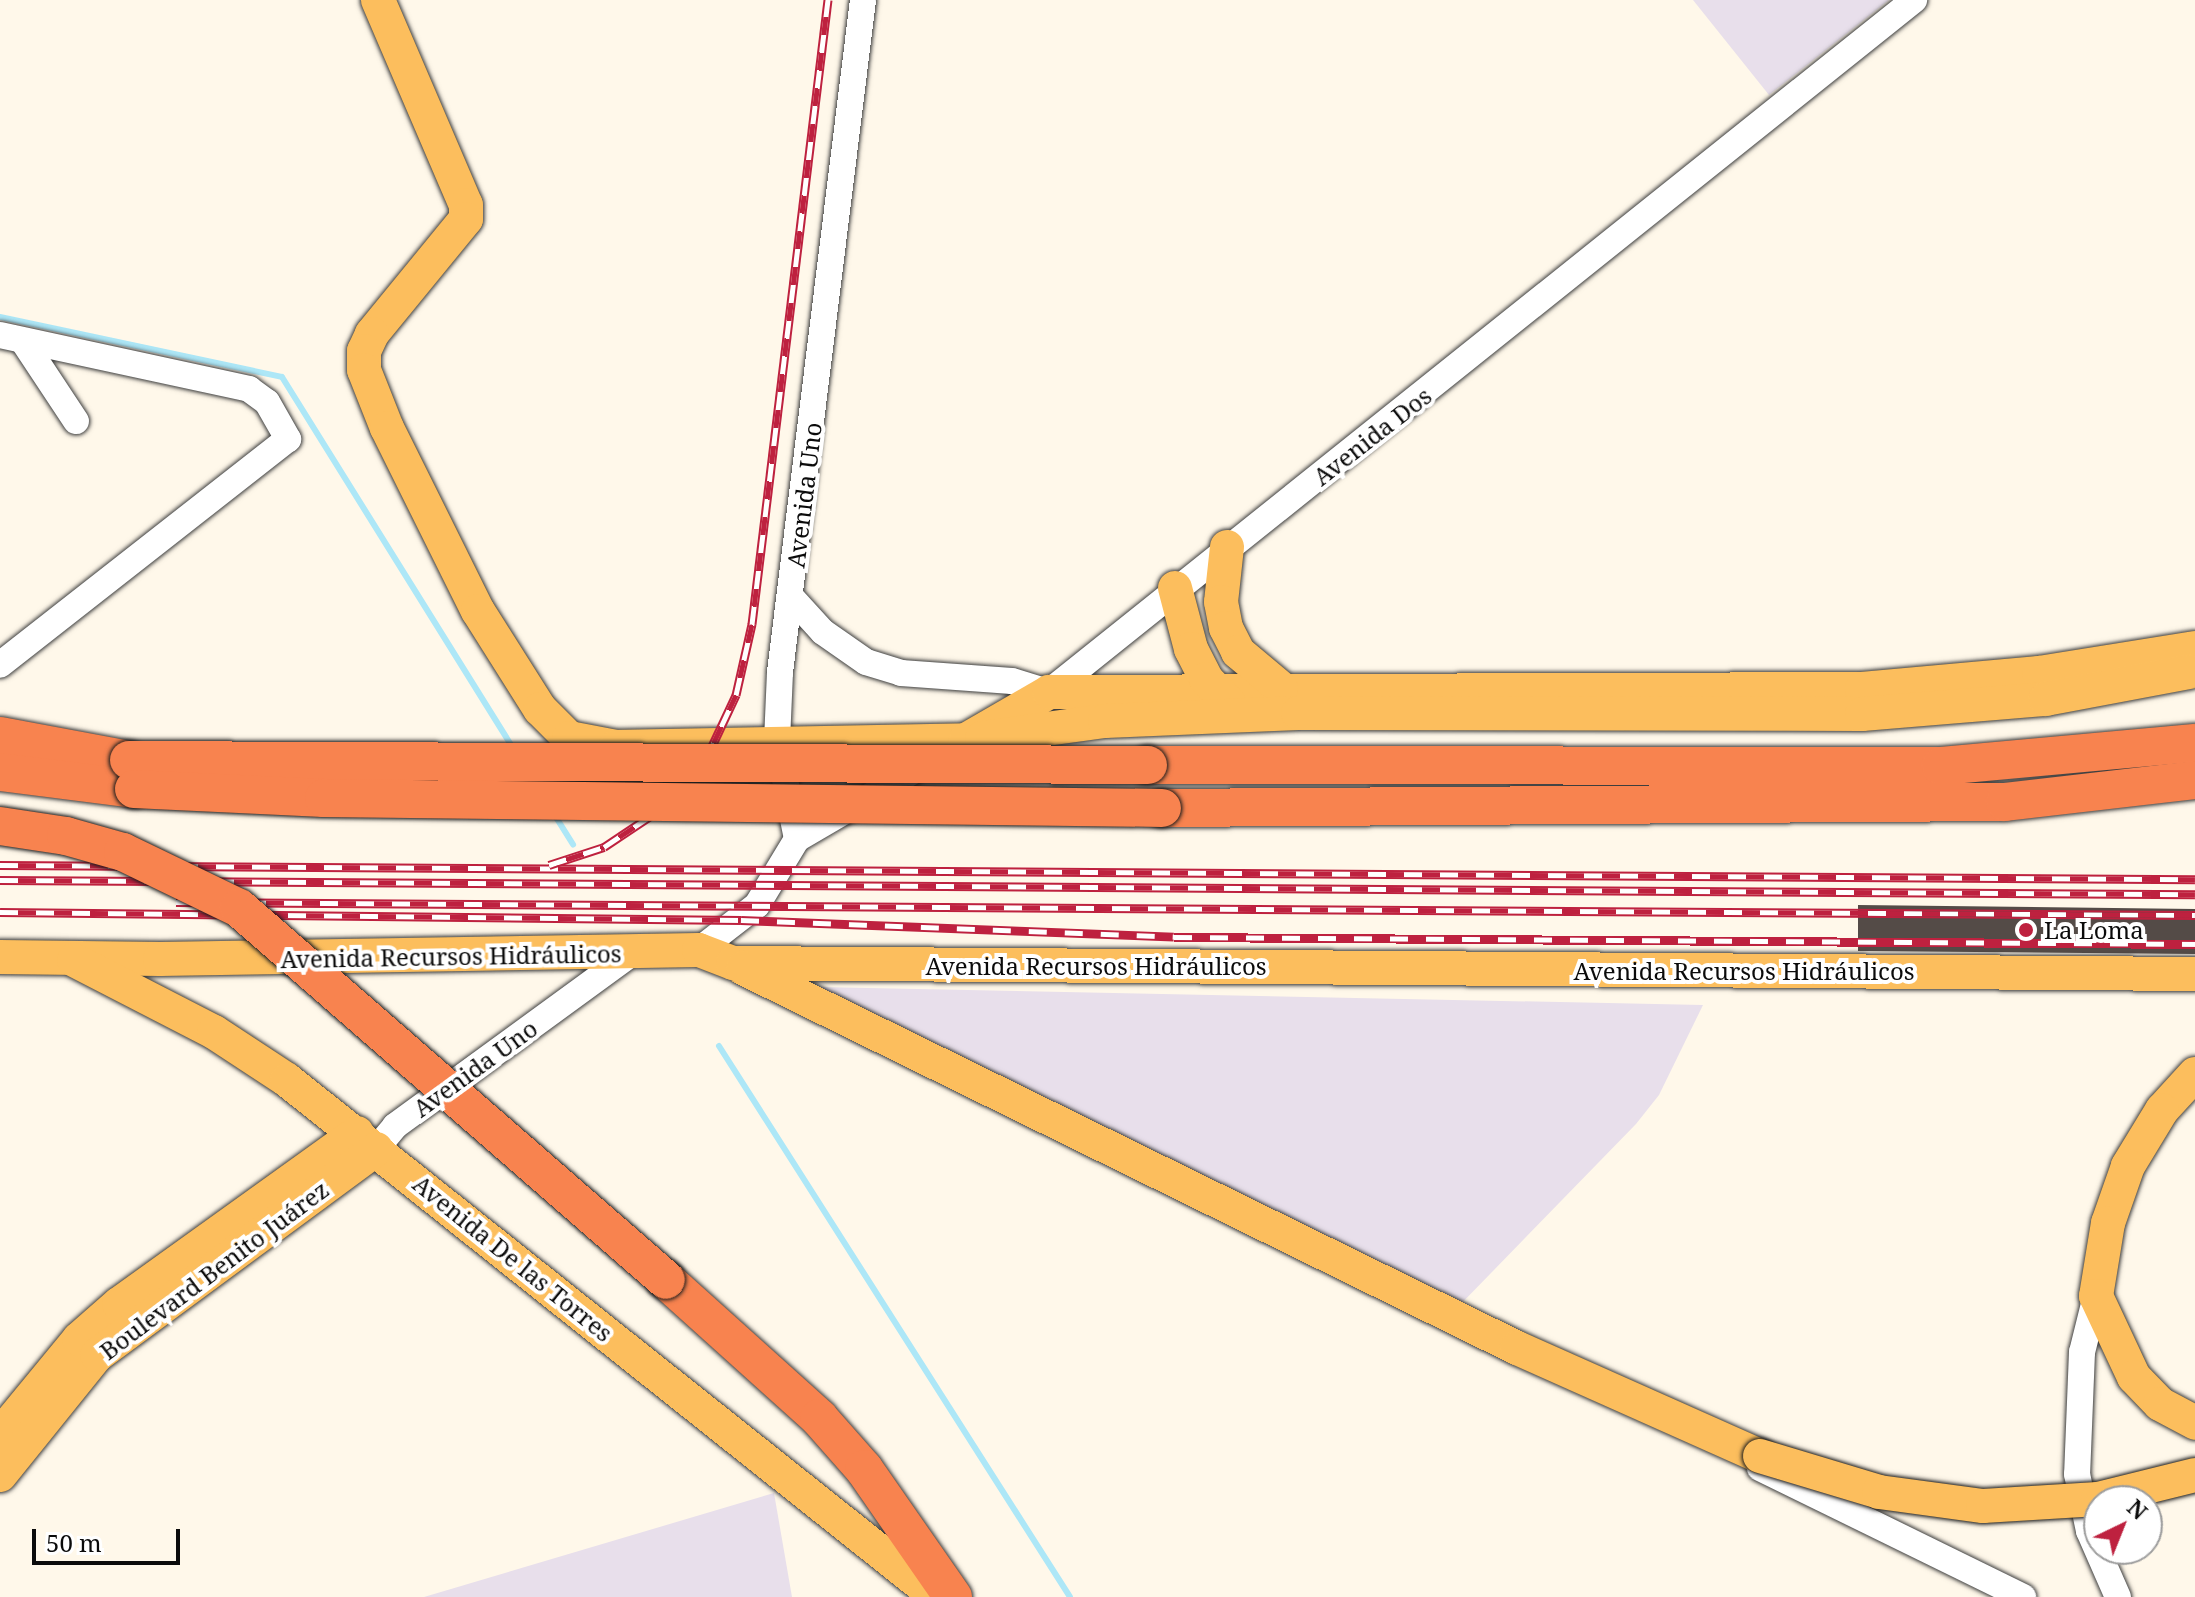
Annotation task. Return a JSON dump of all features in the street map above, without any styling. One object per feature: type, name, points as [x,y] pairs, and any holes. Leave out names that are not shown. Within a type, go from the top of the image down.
[{"type":"highway","points":[[0,736],[132,774],[324,798],[1162,808],[2005,802],[2195,780]]},
{"type":"highway","points":[[0,772],[132,774],[1148,765],[1941,766],[2195,743]]},
{"type":"highway","points":[[0,826],[66,836],[123,852],[239,908],[666,1280],[819,1418],[864,1469],[953,1597]]},
{"type":"main road","name":"Avenida Dos","points":[[378,0],[466,205],[466,219],[372,334],[364,351],[364,370],[387,428],[478,611],[540,709],[569,738],[616,747],[777,741],[966,740],[1049,692]]},
{"type":"main road","points":[[1227,547],[1221,602],[1226,628],[1238,652],[1281,688]]},
{"type":"main road","points":[[1175,588],[1191,649],[1230,704]]},
{"type":"main road","points":[[966,740],[1230,704],[1281,688],[1862,689],[2039,673],[2195,648]]},
{"type":"main road","points":[[1049,692],[1230,704],[1862,714],[2046,699],[2195,671]]},
{"type":"main road","name":"Avenida Recursos Hidráulicos","points":[[0,957],[699,950],[733,963],[2195,974]]},
{"type":"main road","name":"Avenida De las Torres","points":[[66,956],[214,1032],[376,1136],[937,1597]]},
{"type":"main road","points":[[733,963],[1517,1348],[1760,1456],[1879,1492],[1983,1506],[2098,1499],[2195,1475]]},
{"type":"main road","points":[[2195,1074],[2157,1117],[2128,1166],[2108,1223],[2096,1296],[2119,1352],[2142,1387],[2169,1410],[2195,1423]]},
{"type":"main road","name":"Boulevard Benito Juárez","points":[[0,1435],[79,1339],[119,1304],[376,1136]]},
{"type":"main road","name":"Boulevard Benito Juárez","points":[[0,1475],[97,1355],[376,1136]]},
{"type":"street","name":"Avenida Uno","points":[[797,839],[777,741],[791,597],[863,0]]},
{"type":"street","name":"Avenida Dos","points":[[1049,692],[1227,547],[1399,417],[1914,0]]},
{"type":"street","points":[[12,338],[76,421]]},
{"type":"street","points":[[0,665],[288,439],[267,402],[249,389],[12,338]]},
{"type":"street","points":[[791,597],[823,632],[866,662],[901,673],[1012,681],[1049,692]]},
{"type":"street","points":[[699,950],[757,905],[797,839],[966,740]]},
{"type":"street","name":"Avenida Uno","points":[[376,1136],[632,953]]},
{"type":"street","points":[[2096,1296],[2082,1352],[2077,1474],[2089,1531],[2118,1597]]},
{"type":"street","points":[[1517,1348],[2023,1597]]},
{"type":"shaded area","points":[[1693,0],[1889,0],[1769,95]]},
{"type":"shaded area","points":[[817,987],[1703,1005],[1659,1095],[1636,1124],[1456,1309]]},
{"type":"shaded area","points":[[774,1493],[792,1597],[424,1597]]},
{"type":"building","name":"La Loma","points":[[1858,905],[2195,909],[2195,954],[1858,951]]},
{"type":"waterway","points":[[0,317],[282,377],[512,747]]},
{"type":"waterway","points":[[554,814],[573,845]]},
{"type":"waterway","points":[[719,1046],[1070,1597]]},
{"type":"railway","points":[[549,865],[604,847],[664,807],[706,759],[736,695],[752,624],[828,0]]},
{"type":"railway","points":[[0,865],[2195,879]]},
{"type":"railway","points":[[0,880],[2195,894]]},
{"type":"railway","points":[[176,902],[2195,915]]},
{"type":"railway","points":[[0,912],[741,920],[1174,937],[2195,944]]},
{"type":"place","name":"La Loma","points":[[2026,930]]}]
